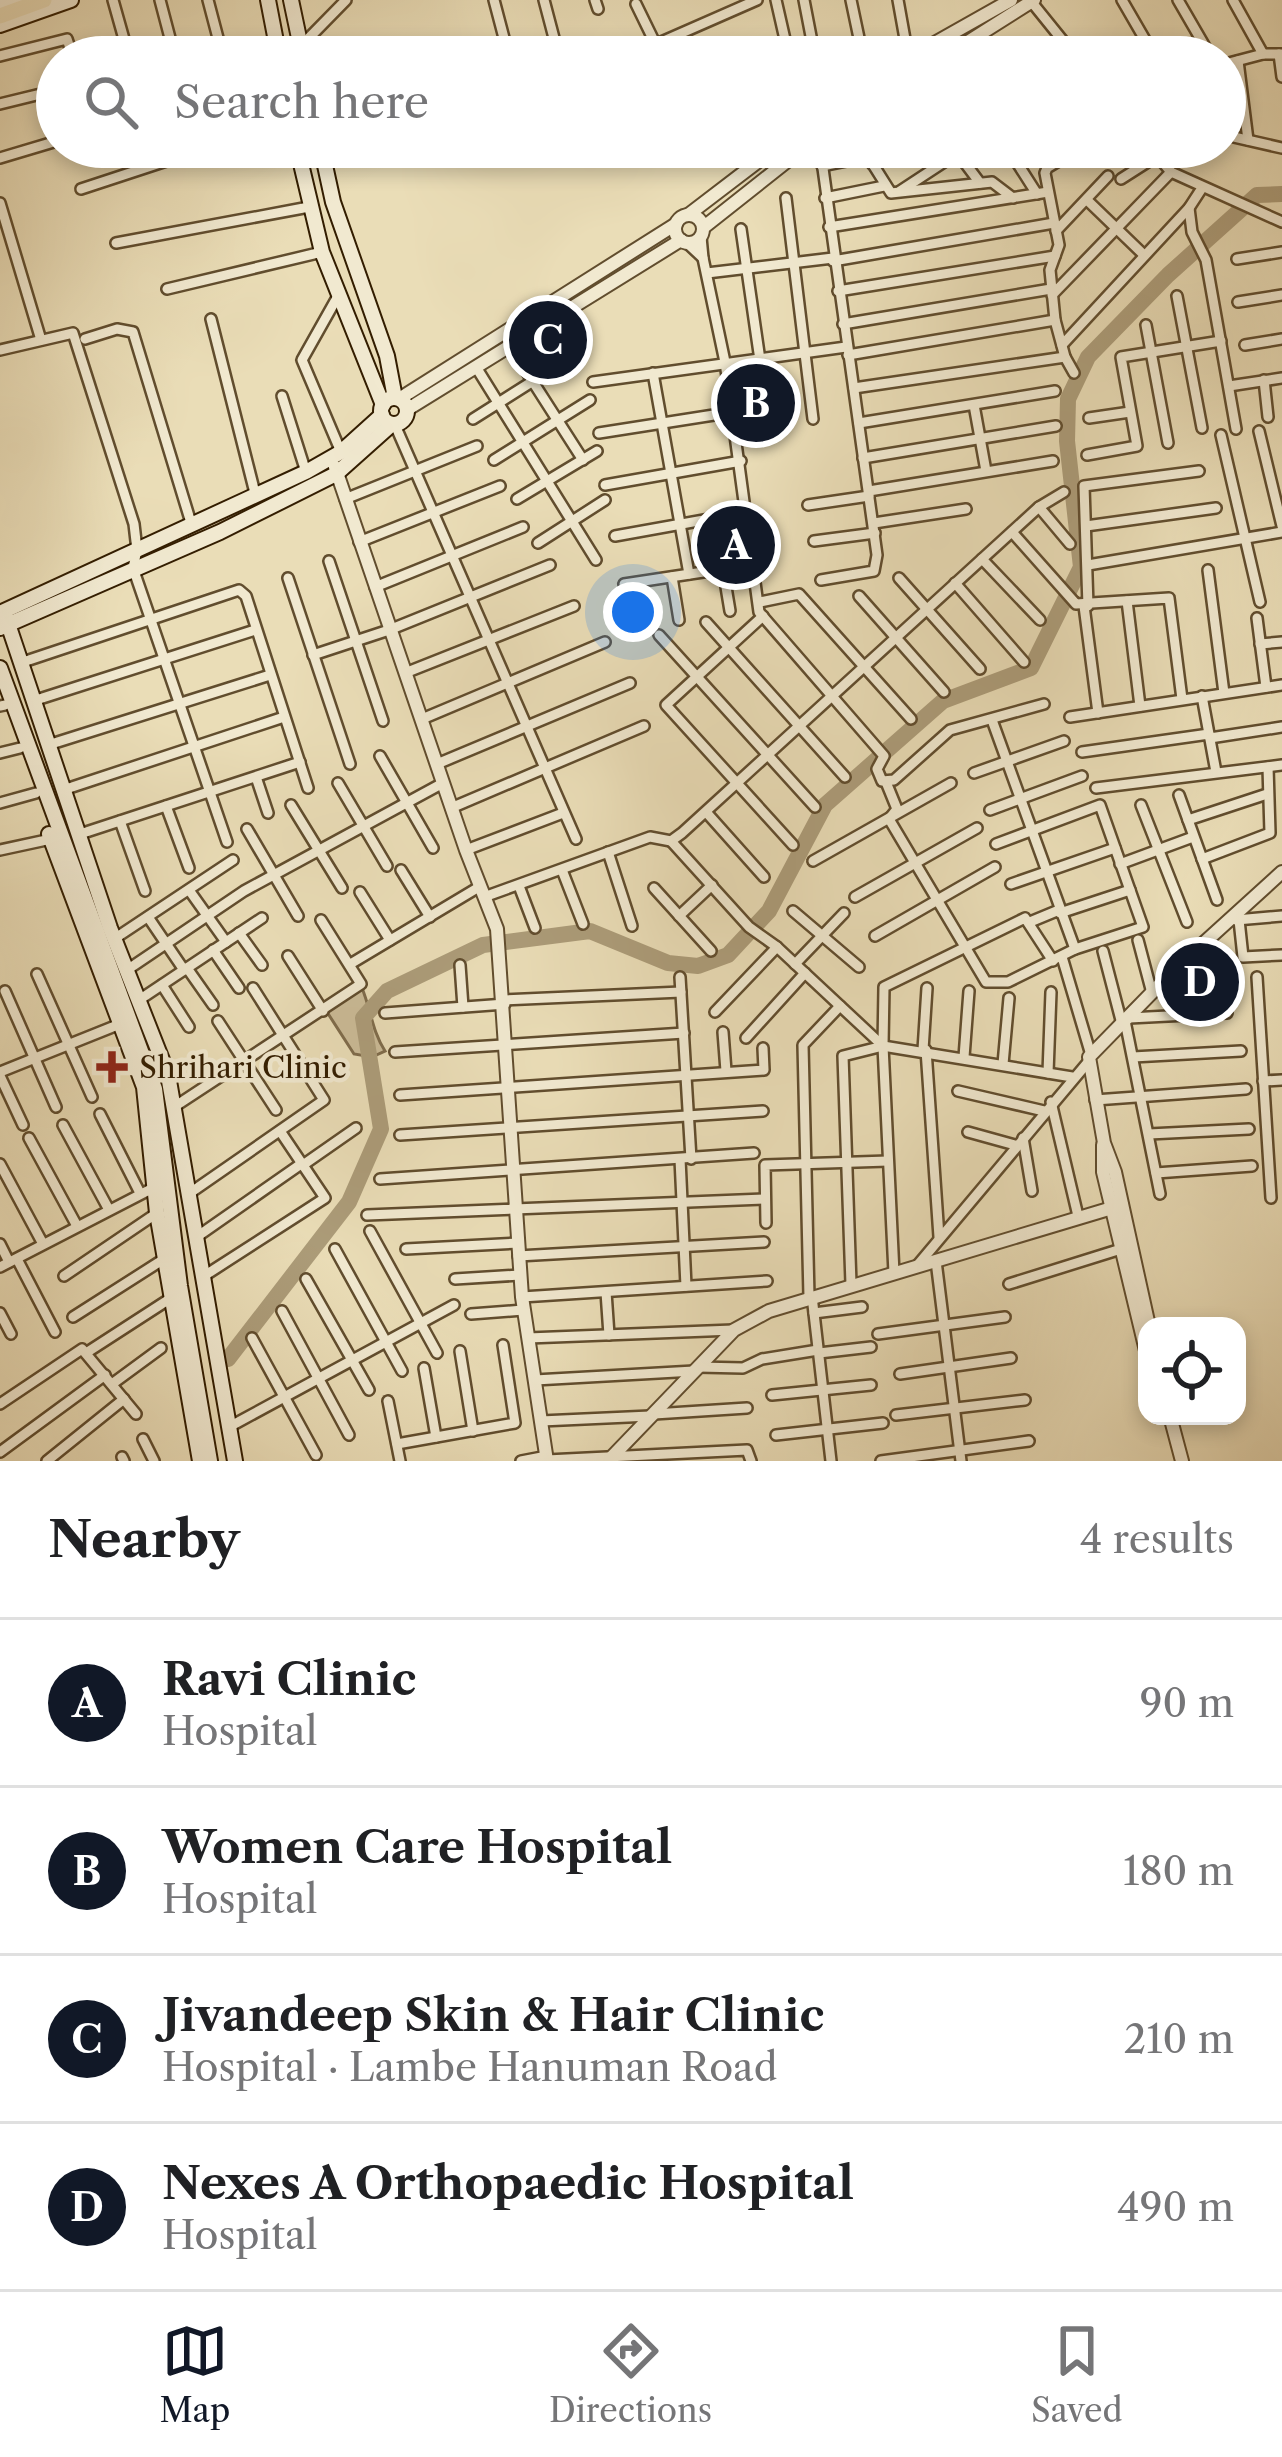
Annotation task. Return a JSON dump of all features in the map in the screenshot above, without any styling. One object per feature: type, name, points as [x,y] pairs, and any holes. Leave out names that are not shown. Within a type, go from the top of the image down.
[{"type":"main road","points":[[5,12],[44,0]]},
{"type":"main road","points":[[5,12],[71,0]]},
{"type":"main road","points":[[268,0],[275,36]]},
{"type":"main road","points":[[291,0],[299,36]]},
{"type":"main road","points":[[301,168],[338,296],[393,411]]},
{"type":"main road","points":[[4,622],[220,532],[336,473],[393,411],[387,356],[346,244],[327,168]]},
{"type":"main road","points":[[4,622],[137,550],[306,472],[393,411]]},
{"type":"main road","points":[[4,622],[114,939],[168,1075],[235,1461]]},
{"type":"main road","points":[[4,622],[7,648],[70,838],[70,854]]},
{"type":"main road","points":[[0,668],[152,1081],[153,1183],[180,1286],[210,1461]]},
{"type":"main road","points":[[2,701],[144,1087],[157,1213],[200,1461]]},
{"type":"main road","points":[[153,1183],[183,1172]]},
{"type":"main road","points":[[202,1400],[220,1461]]},
{"type":"street","points":[[113,0],[123,36]]},
{"type":"street","points":[[160,0],[169,36]]},
{"type":"street","points":[[208,0],[217,36]]},
{"type":"street","points":[[315,36],[346,0]]},
{"type":"street","points":[[494,0],[503,36]]},
{"type":"street","points":[[544,0],[553,36]]},
{"type":"street","points":[[676,36],[757,0]]},
{"type":"street","points":[[776,0],[784,36]]},
{"type":"street","points":[[804,0],[811,36]]},
{"type":"street","points":[[851,0],[859,36]]},
{"type":"street","points":[[898,0],[905,36]]},
{"type":"street","points":[[947,36],[1011,0]]},
{"type":"street","points":[[984,36],[1032,0],[1060,36]]},
{"type":"street","points":[[1122,0],[1143,36]]},
{"type":"street","points":[[1178,0],[1199,36]]},
{"type":"street","points":[[1233,0],[1263,54]]},
{"type":"street","points":[[636,4],[652,36]]},
{"type":"street","points":[[0,56],[36,47]]},
{"type":"street","points":[[1246,59],[1280,54],[1282,77]]},
{"type":"street","points":[[0,104],[36,95]]},
{"type":"street","points":[[1246,124],[1248,140],[1282,148]]},
{"type":"street","points":[[0,158],[36,147]]},
{"type":"street","points":[[81,189],[145,168]]},
{"type":"street","points":[[393,411],[693,237],[780,168]]},
{"type":"street","points":[[821,580],[875,570],[874,528],[822,168]]},
{"type":"street","points":[[874,168],[884,186],[896,194],[994,183],[1013,198]]},
{"type":"street","points":[[896,194],[932,168]]},
{"type":"street","points":[[971,168],[980,183]]},
{"type":"street","points":[[1023,168],[1043,193],[1055,227],[1059,245],[1050,270],[1055,320],[1074,374]]},
{"type":"street","points":[[1043,193],[1049,168]]},
{"type":"street","points":[[1121,179],[1136,168]]},
{"type":"street","points":[[1168,168],[1282,222]]},
{"type":"street","points":[[393,411],[682,219],[748,169]]},
{"type":"street","points":[[843,324],[1052,292],[1171,172]]},
{"type":"street","points":[[707,273],[1055,227],[1108,176]]},
{"type":"street","points":[[825,198],[884,186]]},
{"type":"street","points":[[854,388],[1063,351],[1202,188]]},
{"type":"street","points":[[829,227],[1043,193]]},
{"type":"street","points":[[786,198],[813,419]]},
{"type":"street","points":[[1087,200],[1144,255]]},
{"type":"street","points":[[0,203],[41,340]]},
{"type":"street","points":[[116,243],[309,207]]},
{"type":"street","points":[[1189,208],[1196,243],[1206,260],[1236,429]]},
{"type":"street","points":[[682,219],[698,217],[693,237]]},
{"type":"street","points":[[682,219],[707,273],[763,616],[884,756],[877,769],[897,809],[889,819]]},
{"type":"street","points":[[741,229],[770,429]]},
{"type":"street","points":[[167,289],[322,252]]},
{"type":"street","points":[[1237,259],[1282,252]]},
{"type":"street","points":[[838,291],[1055,256]]},
{"type":"street","points":[[1238,302],[1282,295]]},
{"type":"street","points":[[338,296],[302,360],[337,454],[336,473],[389,630],[497,929],[522,1304],[547,1459]]},
{"type":"street","points":[[1177,296],[1202,428]]},
{"type":"street","points":[[211,319],[256,497]]},
{"type":"street","points":[[593,382],[1055,320]]},
{"type":"street","points":[[1146,325],[1168,443]]},
{"type":"street","points":[[85,339],[117,329],[133,332],[192,526]]},
{"type":"street","points":[[0,350],[73,333],[134,524],[134,568],[149,618],[227,842]]},
{"type":"street","points":[[1245,345],[1282,339]]},
{"type":"street","points":[[1088,455],[1136,447],[1120,359],[1221,341]]},
{"type":"street","points":[[510,346],[583,460]]},
{"type":"street","points":[[472,419],[571,357]]},
{"type":"street","points":[[476,367],[596,560]]},
{"type":"street","points":[[653,373],[688,574]]},
{"type":"street","points":[[1229,386],[1282,378]]},
{"type":"street","points":[[1264,380],[1268,417]]},
{"type":"street","points":[[859,423],[1055,392]]},
{"type":"street","points":[[282,396],[306,472]]},
{"type":"street","points":[[494,460],[590,400]]},
{"type":"street","points":[[974,404],[986,471]]},
{"type":"street","points":[[393,411],[505,684],[576,839]]},
{"type":"street","points":[[599,433],[733,412]]},
{"type":"street","points":[[1089,418],[1130,412]]},
{"type":"street","points":[[863,458],[1056,426]]},
{"type":"street","points":[[1088,565],[1245,540],[1282,529],[1259,431]]},
{"type":"street","points":[[1221,435],[1260,602]]},
{"type":"street","points":[[345,499],[477,446]]},
{"type":"street","points":[[517,499],[597,452]]},
{"type":"street","points":[[605,484],[741,461]]},
{"type":"street","points":[[808,505],[1053,461]]},
{"type":"street","points":[[1098,712],[1086,606],[1084,486],[1199,471]]},
{"type":"street","points":[[359,542],[500,486]]},
{"type":"street","points":[[671,841],[1039,507],[1064,492]]},
{"type":"street","points":[[538,543],[604,500]]},
{"type":"street","points":[[1039,507],[1070,544]]},
{"type":"street","points":[[1086,526],[1216,508]]},
{"type":"street","points":[[814,542],[966,509]]},
{"type":"street","points":[[615,536],[748,512]]},
{"type":"street","points":[[374,586],[523,526]]},
{"type":"street","points":[[1012,532],[1073,602],[1086,606],[1167,596],[1182,699]]},
{"type":"street","points":[[982,559],[1040,620]]},
{"type":"street","points":[[329,561],[383,721]]},
{"type":"street","points":[[632,627],[624,584],[755,564]]},
{"type":"street","points":[[314,655],[550,566]]},
{"type":"street","points":[[723,569],[730,611]]},
{"type":"street","points":[[1208,570],[1224,693]]},
{"type":"street","points":[[671,577],[679,620]]},
{"type":"street","points":[[288,578],[350,764]]},
{"type":"street","points":[[899,578],[980,669]]},
{"type":"street","points":[[955,584],[1024,662]]},
{"type":"street","points":[[20,663],[239,590],[246,596],[308,788]]},
{"type":"street","points":[[760,602],[799,594],[910,719]]},
{"type":"street","points":[[859,596],[944,692]]},
{"type":"street","points":[[1127,601],[1140,706]]},
{"type":"street","points":[[405,673],[574,606]]},
{"type":"street","points":[[763,616],[667,703],[667,708],[793,845]]},
{"type":"street","points":[[1257,619],[1266,687]]},
{"type":"street","points":[[706,622],[844,777]]},
{"type":"street","points":[[33,701],[255,630]]},
{"type":"street","points":[[659,635],[814,806]]},
{"type":"street","points":[[422,719],[605,642]]},
{"type":"street","points":[[1260,644],[1282,642]]},
{"type":"street","points":[[48,745],[270,675]]},
{"type":"street","points":[[436,764],[630,683]]},
{"type":"street","points":[[1070,717],[1282,685]]},
{"type":"street","points":[[1202,696],[1216,772]]},
{"type":"street","points":[[884,782],[894,781],[950,730],[1044,704]]},
{"type":"street","points":[[62,790],[284,717]]},
{"type":"street","points":[[992,720],[1076,949]]},
{"type":"street","points":[[451,808],[644,726]]},
{"type":"street","points":[[1082,752],[1282,728]]},
{"type":"street","points":[[974,773],[1064,741]]},
{"type":"street","points":[[0,753],[20,748]]},
{"type":"street","points":[[380,756],[434,848]]},
{"type":"street","points":[[77,835],[300,762]]},
{"type":"street","points":[[1096,788],[1282,765]]},
{"type":"street","points":[[1202,859],[1270,833],[1268,767]]},
{"type":"street","points":[[990,810],[1082,776]]},
{"type":"street","points":[[256,777],[268,812]]},
{"type":"street","points":[[338,783],[387,866]]},
{"type":"street","points":[[127,970],[244,891],[443,783]]},
{"type":"street","points":[[813,861],[951,783]]},
{"type":"street","points":[[0,803],[36,793]]},
{"type":"street","points":[[1188,820],[1267,794]]},
{"type":"street","points":[[1178,796],[1217,900]]},
{"type":"street","points":[[291,805],[342,888]]},
{"type":"street","points":[[889,819],[986,982],[1008,982],[1076,949],[1143,927],[1100,805],[996,844]]},
{"type":"street","points":[[166,806],[189,868]]},
{"type":"street","points":[[1141,806],[1186,922]]},
{"type":"street","points":[[706,812],[764,877]]},
{"type":"street","points":[[466,850],[563,813]]},
{"type":"street","points":[[120,821],[145,891]]},
{"type":"street","points":[[855,897],[977,828]]},
{"type":"street","points":[[247,829],[298,916]]},
{"type":"street","points":[[352,964],[482,892],[519,886],[650,837],[671,841],[748,927],[777,947],[883,1046]]},
{"type":"street","points":[[1120,864],[1193,837]]},
{"type":"street","points":[[0,850],[51,838]]},
{"type":"street","points":[[1011,884],[1115,848]]},
{"type":"street","points":[[608,852],[632,926]]},
{"type":"street","points":[[114,939],[233,860]]},
{"type":"street","points":[[875,936],[995,867]]},
{"type":"street","points":[[562,870],[583,924]]},
{"type":"street","points":[[401,871],[430,917]]},
{"type":"street","points":[[916,1267],[1072,1077],[1173,971],[1279,877]]},
{"type":"street","points":[[680,916],[712,885]]},
{"type":"street","points":[[519,886],[535,928]]},
{"type":"street","points":[[654,888],[711,951]]},
{"type":"street","points":[[188,890],[226,942]]},
{"type":"street","points":[[1030,922],[1130,890]]},
{"type":"street","points":[[359,892],[390,940]]},
{"type":"street","points":[[793,911],[859,967]]},
{"type":"street","points":[[795,964],[844,914]]},
{"type":"street","points":[[1235,920],[1282,916]]},
{"type":"street","points":[[148,917],[213,1005]]},
{"type":"street","points":[[139,1000],[262,918]]},
{"type":"street","points":[[894,1273],[884,987],[1022,918],[1058,959],[1090,1058],[1104,1143],[1102,1162],[1147,1317]]},
{"type":"street","points":[[174,1107],[362,984],[321,920]]},
{"type":"street","points":[[1235,920],[1243,957],[1282,955]]},
{"type":"street","points":[[239,933],[262,965]]},
{"type":"street","points":[[1138,940],[1152,993]]},
{"type":"street","points":[[715,1012],[777,947]]},
{"type":"street","points":[[213,950],[239,988]]},
{"type":"street","points":[[1103,951],[1125,1021],[1160,1193]]},
{"type":"street","points":[[288,956],[323,1010]]},
{"type":"street","points":[[460,964],[464,1007]]},
{"type":"street","points":[[1173,971],[1227,967]]},
{"type":"street","points":[[746,1038],[805,973]]},
{"type":"street","points":[[37,974],[92,1096]]},
{"type":"street","points":[[680,977],[688,1115],[683,1204],[686,1286]]},
{"type":"street","points":[[1257,977],[1271,1198]]},
{"type":"street","points":[[162,986],[189,1027]]},
{"type":"street","points":[[190,1193],[325,1098],[253,988]]},
{"type":"street","points":[[926,988],[925,1050],[939,1237]]},
{"type":"street","points":[[4,991],[56,1107]]},
{"type":"street","points":[[385,1013],[681,992]]},
{"type":"street","points":[[964,1057],[968,992]]},
{"type":"street","points":[[1048,1073],[1051,992]]},
{"type":"street","points":[[1003,1064],[1009,998]]},
{"type":"street","points":[[831,1461],[811,1297],[803,1045],[840,1006]]},
{"type":"street","points":[[1125,1021],[1227,1013]]},
{"type":"street","points":[[218,1021],[276,1110]]},
{"type":"street","points":[[23,1125],[0,1074],[120,1024]]},
{"type":"street","points":[[723,1032],[726,1071]]},
{"type":"street","points":[[394,1052],[684,1033]]},
{"type":"street","points":[[851,1284],[843,1056],[883,1046],[1072,1077]]},
{"type":"street","points":[[400,1095],[764,1070],[763,1048]]},
{"type":"street","points":[[1133,1057],[1240,1051]]},
{"type":"street","points":[[1263,1082],[1282,1080]]},
{"type":"street","points":[[1094,1100],[1246,1089]]},
{"type":"street","points":[[958,1091],[1048,1106]]},
{"type":"street","points":[[1048,1106],[1078,1216]]},
{"type":"street","points":[[400,1135],[763,1111]]},
{"type":"street","points":[[9,1263],[153,1183],[100,1114]]},
{"type":"street","points":[[63,1125],[108,1208]]},
{"type":"street","points":[[199,1236],[356,1128]]},
{"type":"street","points":[[1149,1134],[1249,1129]]},
{"type":"street","points":[[204,1276],[324,1198],[280,1131]]},
{"type":"street","points":[[968,1132],[1019,1141]]},
{"type":"street","points":[[29,1138],[77,1226]]},
{"type":"street","points":[[1019,1141],[1031,1191]]},
{"type":"street","points":[[380,1179],[754,1154]]},
{"type":"street","points":[[766,1223],[764,1166],[888,1161]]},
{"type":"street","points":[[0,1164],[43,1244]]},
{"type":"street","points":[[1156,1173],[1252,1166]]},
{"type":"street","points":[[367,1215],[765,1199]]},
{"type":"street","points":[[610,1459],[734,1330],[769,1311],[1117,1205]]},
{"type":"street","points":[[1117,1205],[1121,1249],[1138,1318]]},
{"type":"street","points":[[64,1276],[157,1213]]},
{"type":"street","points":[[370,1231],[436,1353]]},
{"type":"street","points":[[406,1249],[764,1242]]},
{"type":"street","points":[[0,1244],[55,1332]]},
{"type":"street","points":[[335,1249],[402,1371]]},
{"type":"street","points":[[1009,1284],[1121,1249]]},
{"type":"street","points":[[73,1316],[165,1258]]},
{"type":"street","points":[[936,1261],[961,1455]]},
{"type":"street","points":[[455,1279],[520,1275]]},
{"type":"street","points":[[306,1279],[369,1390]]},
{"type":"street","points":[[471,1314],[606,1292],[767,1281]]},
{"type":"street","points":[[606,1292],[609,1335]]},
{"type":"street","points":[[86,1353],[171,1298]]},
{"type":"street","points":[[229,1427],[454,1305]]},
{"type":"street","points":[[814,1313],[862,1307]]},
{"type":"street","points":[[282,1311],[349,1435]]},
{"type":"street","points":[[0,1313],[11,1334]]},
{"type":"street","points":[[878,1334],[1005,1317]]},
{"type":"street","points":[[528,1338],[734,1330]]},
{"type":"street","points":[[251,1338],[316,1455]]},
{"type":"street","points":[[397,1444],[515,1422],[503,1345]]},
{"type":"street","points":[[535,1380],[743,1368],[762,1359],[872,1347]]},
{"type":"street","points":[[0,1452],[161,1348]]},
{"type":"street","points":[[0,1383],[4,1401],[78,1350],[86,1353],[136,1414]]},
{"type":"street","points":[[460,1351],[473,1431]]},
{"type":"street","points":[[900,1374],[1011,1358]]},
{"type":"street","points":[[424,1368],[436,1437]]},
{"type":"street","points":[[772,1395],[871,1384]]},
{"type":"street","points":[[46,1461],[124,1399]]},
{"type":"street","points":[[896,1415],[1025,1400]]},
{"type":"street","points":[[388,1401],[400,1461]]},
{"type":"street","points":[[542,1421],[747,1408]]},
{"type":"street","points":[[776,1435],[883,1423]]},
{"type":"street","points":[[1168,1425],[1178,1461]]},
{"type":"street","points":[[142,1439],[154,1461]]},
{"type":"street","points":[[881,1461],[961,1455],[1029,1442]]},
{"type":"street","points":[[521,1461],[676,1458],[747,1450],[751,1461]]},
{"type":"shaded area","points":[[362,988],[385,1051],[372,1057],[354,1054],[327,1012]]},
{"type":"waterway","points":[[228,1359],[349,1202],[381,1129],[363,1018],[387,991],[483,945],[590,931],[668,963],[698,966],[728,955],[769,911],[825,805],[943,701],[1031,668],[1081,567],[1067,441],[1068,399],[1088,357],[1168,275],[1257,195],[1282,194]]},
{"type":"place","name":"Jivandeep Skin & Hair Clinic","points":[[548,340]]},
{"type":"place","name":"Women Care Hospital","points":[[756,403]]},
{"type":"place","name":"Ravi Clinic","points":[[736,545]]},
{"type":"place","name":"Nexes A Orthopaedic Hospital","points":[[1200,982]]},
{"type":"place","name":"Shrihari Clinic","points":[[112,1067]]}]
